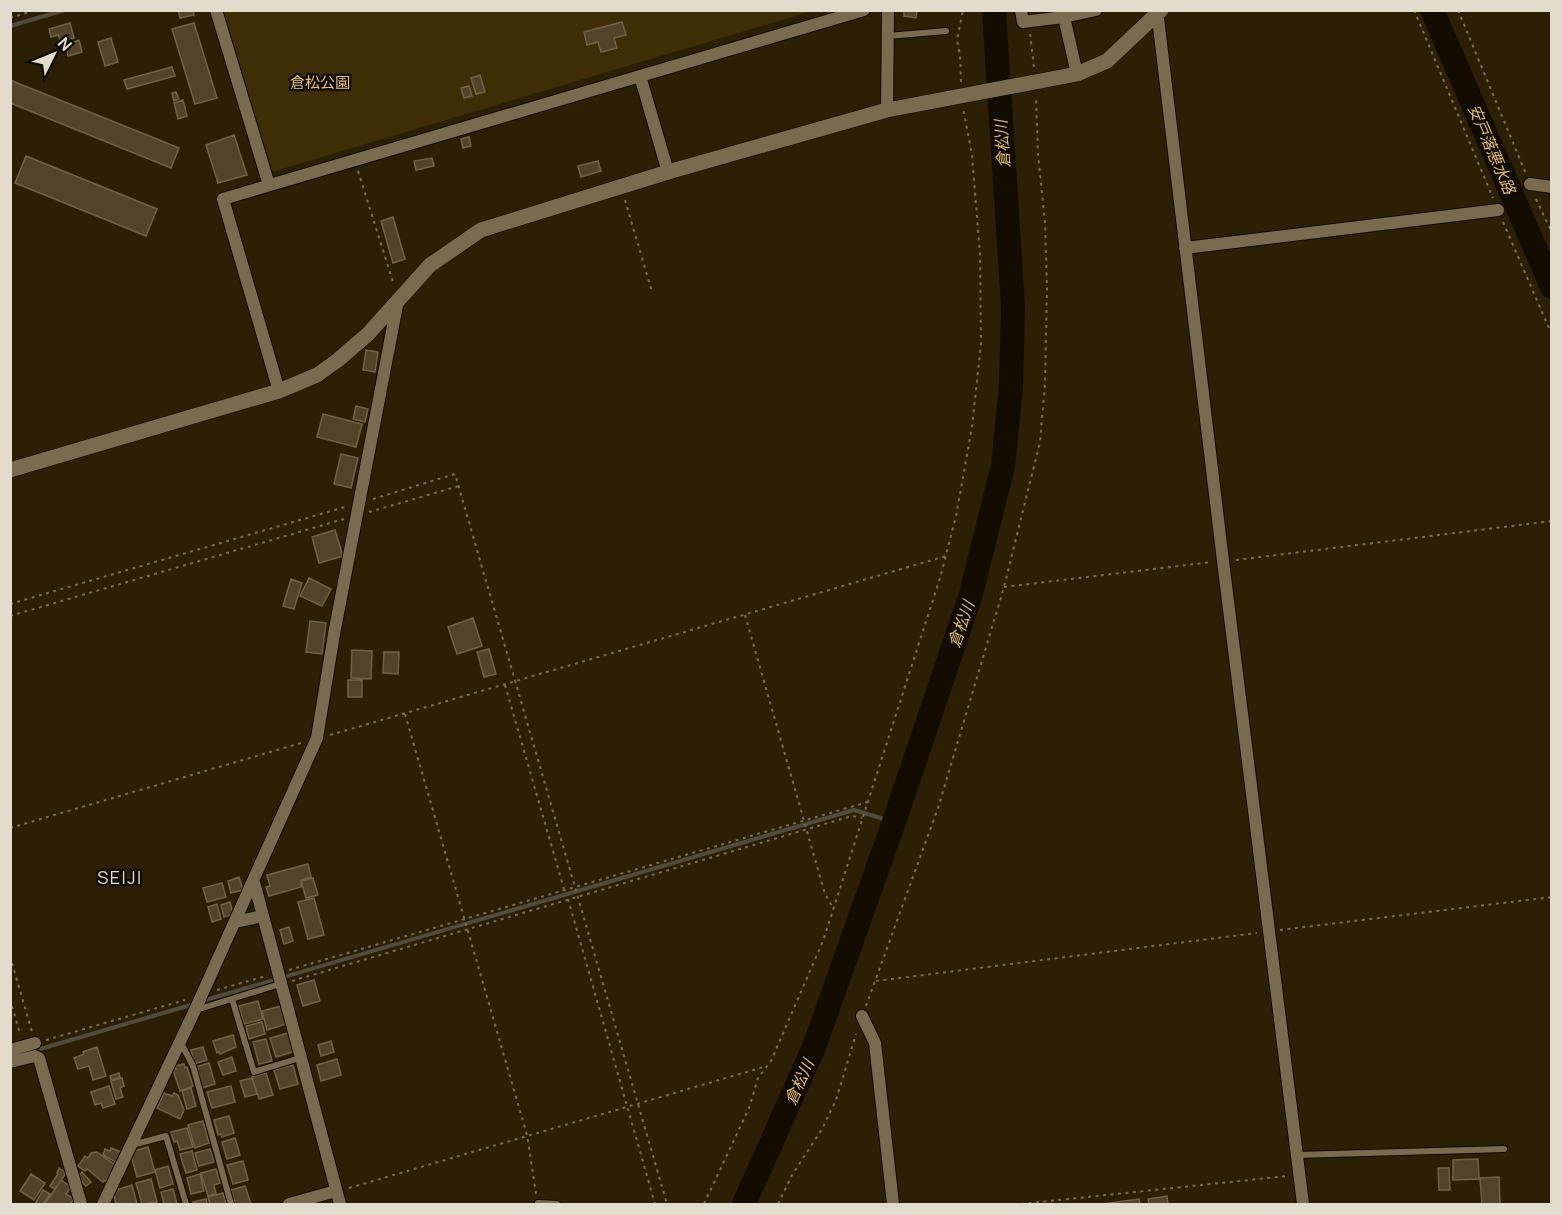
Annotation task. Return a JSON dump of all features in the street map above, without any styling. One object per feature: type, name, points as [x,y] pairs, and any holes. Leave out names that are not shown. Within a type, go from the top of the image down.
[{"type":"street","points":[[216,10],[269,185]]},
{"type":"street","points":[[279,391],[223,199],[864,10]]},
{"type":"street","points":[[887,110],[888,10]]},
{"type":"street","points":[[1021,10],[1023,22],[1096,10]]},
{"type":"street","points":[[10,470],[279,391],[317,375],[368,334],[430,265],[481,230],[668,172],[887,110],[962,98],[1077,74],[1107,61],[1159,12]]},
{"type":"street","points":[[1159,12],[1185,248],[1303,1204]]},
{"type":"street","points":[[1064,17],[1077,74]]},
{"type":"street","points":[[640,76],[668,172]]},
{"type":"street","points":[[1530,184],[1551,187]]},
{"type":"street","points":[[1185,248],[1498,210]]},
{"type":"street","points":[[103,1204],[254,882],[317,738],[399,298]]},
{"type":"street","points":[[254,882],[340,1204]]},
{"type":"street","points":[[235,922],[262,916]]},
{"type":"street","points":[[862,1016],[875,1043],[893,1204]]},
{"type":"street","points":[[10,1050],[30,1045]]},
{"type":"street","points":[[10,1062],[35,1056],[39,1058],[81,1204]]},
{"type":"street","points":[[289,1204],[336,1191]]},
{"type":"lane","points":[[888,36],[946,31]]},
{"type":"lane","points":[[199,1001],[232,999],[279,979]]},
{"type":"lane","points":[[232,999],[254,1072],[300,1058]]},
{"type":"lane","points":[[180,1043],[193,1066],[231,1204]]},
{"type":"lane","points":[[132,1145],[166,1136],[186,1204]]},
{"type":"lane","points":[[1297,1155],[1504,1149]]},
{"type":"lane","points":[[538,1204],[557,1204]]},
{"type":"path","points":[[10,18],[35,10]]},
{"type":"path","points":[[704,1204],[749,1108],[758,1078],[767,1066],[823,941],[946,556],[956,516],[972,427],[981,344],[980,254],[972,155],[962,98],[957,40],[963,10]]},
{"type":"path","points":[[1414,10],[1551,335]]},
{"type":"path","points":[[1458,10],[1551,233]]},
{"type":"path","points":[[778,1204],[792,1175],[822,1129],[836,1100],[848,1056],[938,808],[1004,587],[1040,442],[1045,384],[1045,223],[1038,153],[1036,83],[1029,22]]},
{"type":"path","points":[[355,159],[390,276],[399,298]]},
{"type":"path","points":[[621,186],[652,292]]},
{"type":"path","points":[[10,616],[358,509],[455,474],[667,1204]]},
{"type":"path","points":[[10,604],[358,509],[459,486]]},
{"type":"path","points":[[1004,587],[1551,521]]},
{"type":"path","points":[[10,828],[946,556]]},
{"type":"path","points":[[745,615],[825,894],[833,908]]},
{"type":"path","points":[[505,685],[564,890]]},
{"type":"path","points":[[405,714],[527,1135],[538,1204]]},
{"type":"path","points":[[279,979],[464,918],[868,802]]},
{"type":"path","points":[[30,1045],[187,1000],[199,1001],[467,928],[852,816],[863,818]]},
{"type":"path","points":[[876,981],[1551,897]]},
{"type":"path","points":[[568,899],[655,1204]]},
{"type":"path","points":[[10,956],[30,1045]]},
{"type":"path","points":[[10,999],[30,1045]]},
{"type":"path","points":[[336,1191],[767,1066]]},
{"type":"path","points":[[1021,1204],[1039,1204],[1299,1175]]},
{"type":"green space","name":"倉松公園","points":[[222,11],[812,11],[275,171],[267,168]]},
{"type":"building","points":[[178,10],[193,10],[194,15],[180,18]]},
{"type":"building","points":[[904,10],[917,10],[916,18],[904,16]]},
{"type":"building","points":[[622,22],[626,35],[614,38],[617,48],[601,52],[598,42],[587,45],[584,32]]},
{"type":"building","points":[[70,23],[74,38],[61,42],[58,35],[51,37],[49,29]]},
{"type":"building","points":[[194,23],[217,98],[195,104],[172,29]]},
{"type":"building","points":[[111,38],[118,62],[105,66],[98,42]]},
{"type":"building","points":[[79,40],[82,52],[68,56],[66,45]]},
{"type":"building","points":[[172,67],[175,76],[127,89],[124,80]]},
{"type":"building","points":[[480,75],[485,92],[476,94],[471,78]]},
{"type":"building","points":[[10,80],[179,148],[171,168],[10,103]]},
{"type":"building","points":[[469,86],[472,96],[464,98],[461,88]]},
{"type":"building","points":[[176,92],[179,99],[174,101],[172,93]]},
{"type":"building","points":[[183,100],[187,116],[178,119],[174,103]]},
{"type":"building","points":[[234,135],[247,175],[218,183],[206,145]]},
{"type":"building","points":[[469,137],[471,146],[463,148],[461,139]]},
{"type":"building","points":[[26,156],[157,209],[146,236],[15,183]]},
{"type":"building","points":[[432,158],[434,166],[416,170],[414,161]]},
{"type":"building","points":[[598,161],[601,171],[581,177],[578,166]]},
{"type":"building","points":[[393,217],[405,259],[393,263],[381,221]]},
{"type":"building","points":[[366,350],[378,352],[375,372],[363,370]]},
{"type":"building","points":[[356,406],[368,409],[365,422],[353,419]]},
{"type":"building","points":[[323,414],[362,424],[356,447],[317,437]]},
{"type":"building","points":[[341,454],[358,458],[351,488],[334,484]]},
{"type":"building","points":[[335,530],[343,556],[319,563],[312,537]]},
{"type":"building","points":[[309,578],[331,589],[322,606],[300,596]]},
{"type":"building","points":[[291,579],[302,583],[294,609],[283,606]]},
{"type":"building","points":[[473,618],[482,646],[457,654],[448,627]]},
{"type":"building","points":[[310,621],[326,623],[322,654],[306,652]]},
{"type":"building","points":[[489,649],[496,674],[484,677],[477,652]]},
{"type":"building","points":[[352,650],[372,651],[371,679],[351,678]]},
{"type":"building","points":[[384,652],[399,652],[398,674],[383,673]]},
{"type":"building","points":[[348,680],[362,680],[362,697],[348,697]]},
{"type":"building","points":[[308,864],[311,877],[301,880],[301,887],[269,896],[266,887],[270,886],[267,875]]},
{"type":"building","points":[[239,877],[243,890],[231,893],[228,881]]},
{"type":"building","points":[[313,878],[318,895],[306,898],[301,881]]},
{"type":"building","points":[[222,883],[226,897],[207,902],[203,888]]},
{"type":"building","points":[[314,898],[324,935],[308,939],[298,902]]},
{"type":"building","points":[[230,902],[233,914],[224,917],[221,905]]},
{"type":"building","points":[[217,904],[221,919],[212,922],[208,907]]},
{"type":"building","points":[[289,927],[293,941],[284,944],[280,930]]},
{"type":"building","points":[[314,980],[320,1001],[303,1006],[297,985]]},
{"type":"building","points":[[258,1001],[263,1019],[244,1024],[239,1006]]},
{"type":"building","points":[[281,1006],[286,1024],[267,1030],[262,1011]]},
{"type":"building","points":[[262,1022],[265,1034],[249,1039],[246,1026]]},
{"type":"building","points":[[288,1033],[293,1052],[276,1057],[270,1038]]},
{"type":"building","points":[[233,1035],[236,1047],[220,1054],[217,1053],[213,1041]]},
{"type":"building","points":[[266,1039],[272,1061],[259,1064],[253,1042]]},
{"type":"building","points":[[331,1041],[334,1052],[321,1056],[318,1045]]},
{"type":"building","points":[[97,1047],[106,1076],[93,1080],[89,1066],[78,1069],[74,1058]]},
{"type":"building","points":[[203,1047],[207,1060],[194,1064],[191,1050]]},
{"type":"building","points":[[232,1057],[236,1071],[223,1075],[218,1062]]},
{"type":"building","points":[[337,1059],[341,1075],[321,1081],[317,1065]]},
{"type":"building","points":[[209,1063],[215,1084],[202,1088],[196,1067]]},
{"type":"building","points":[[184,1064],[193,1086],[180,1091],[173,1070],[176,1069],[175,1066]]},
{"type":"building","points":[[293,1065],[298,1084],[280,1089],[274,1070]]},
{"type":"building","points":[[119,1073],[120,1077],[111,1080],[110,1076]]},
{"type":"building","points":[[266,1073],[273,1095],[259,1099],[252,1077]]},
{"type":"building","points":[[122,1078],[124,1086],[120,1088],[123,1097],[116,1099],[111,1081]]},
{"type":"building","points":[[252,1078],[257,1094],[245,1097],[240,1081]]},
{"type":"building","points":[[109,1086],[115,1104],[103,1108],[101,1103],[95,1105],[91,1092]]},
{"type":"building","points":[[231,1086],[235,1102],[212,1108],[207,1092]]},
{"type":"building","points":[[191,1088],[196,1106],[187,1109],[182,1091]]},
{"type":"building","points":[[164,1093],[172,1096],[174,1093],[178,1095],[184,1110],[180,1119],[157,1108]]},
{"type":"building","points":[[229,1116],[234,1133],[222,1137],[222,1134],[218,1135],[214,1120]]},
{"type":"building","points":[[203,1121],[209,1143],[195,1148],[188,1125]]},
{"type":"building","points":[[187,1128],[193,1147],[180,1150],[171,1132]]},
{"type":"building","points":[[235,1138],[240,1155],[227,1159],[222,1142]]},
{"type":"building","points":[[148,1147],[155,1172],[137,1177],[130,1152]]},
{"type":"building","points":[[111,1148],[121,1152],[117,1163],[103,1155],[105,1149],[110,1151]]},
{"type":"building","points":[[210,1149],[214,1162],[199,1166],[195,1153]]},
{"type":"building","points":[[192,1151],[197,1170],[186,1173],[180,1154]]},
{"type":"building","points":[[97,1152],[115,1165],[106,1182],[87,1169],[85,1171],[78,1166],[85,1156],[88,1158],[91,1153]]},
{"type":"building","points":[[1478,1159],[1479,1179],[1453,1180],[1453,1160]]},
{"type":"building","points":[[243,1161],[248,1180],[233,1184],[227,1165]]},
{"type":"building","points":[[168,1166],[173,1184],[160,1188],[155,1170]]},
{"type":"building","points":[[59,1168],[66,1173],[55,1189],[50,1186]]},
{"type":"building","points":[[1438,1168],[1449,1168],[1450,1190],[1439,1190]]},
{"type":"building","points":[[216,1169],[220,1183],[214,1185],[216,1194],[208,1196],[201,1173]]},
{"type":"building","points":[[82,1172],[91,1182],[86,1186],[77,1177]]},
{"type":"building","points":[[31,1174],[45,1183],[34,1200],[20,1191]]},
{"type":"building","points":[[200,1174],[204,1191],[191,1194],[187,1178]]},
{"type":"building","points":[[1499,1177],[1500,1204],[1482,1204],[1480,1178]]},
{"type":"building","points":[[151,1179],[157,1202],[142,1204],[136,1183]]},
{"type":"building","points":[[61,1180],[71,1187],[66,1194],[74,1199],[70,1204],[45,1204]]},
{"type":"building","points":[[132,1185],[137,1204],[116,1204],[113,1191]]},
{"type":"building","points":[[245,1186],[251,1204],[235,1204],[231,1190]]},
{"type":"building","points":[[173,1189],[177,1204],[164,1204],[161,1192]]},
{"type":"building","points":[[43,1190],[50,1194],[43,1204],[35,1204]]},
{"type":"building","points":[[223,1193],[226,1204],[210,1204],[208,1197]]},
{"type":"building","points":[[1167,1196],[1168,1204],[1149,1204],[1148,1199]]},
{"type":"building","points":[[206,1199],[207,1204],[194,1204],[193,1202]]},
{"type":"building","points":[[1139,1199],[1140,1204],[1102,1204]]},
{"type":"waterway","points":[[10,26],[65,10]]},
{"type":"waterway","name":"倉松川","points":[[744,1204],[814,1047],[894,822],[971,594],[1003,466],[1011,386],[1013,307],[994,10]]},
{"type":"waterway","name":"安戸落悪水路","points":[[1432,10],[1552,287]]},
{"type":"waterway","points":[[202,1001],[854,810],[894,822]]},
{"type":"waterway","points":[[31,1049],[40,1049],[194,1004]]},
{"type":"district","name":"SEIJI","points":[[120,878]]}]
